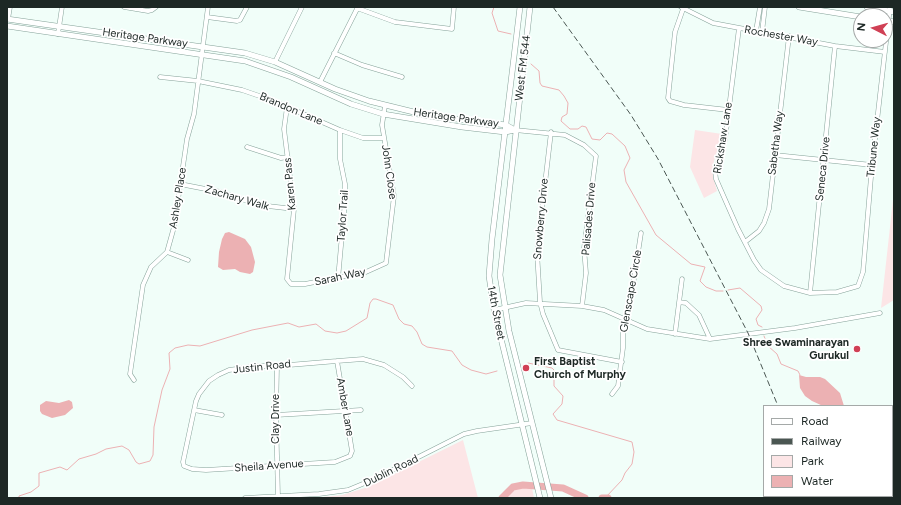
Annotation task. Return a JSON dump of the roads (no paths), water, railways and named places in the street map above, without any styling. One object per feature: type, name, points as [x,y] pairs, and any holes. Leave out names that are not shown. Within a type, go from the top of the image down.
[{"type":"main road","name":"West FM 544","points":[[506,125],[520,7]]},
{"type":"main road","name":"West FM 544","points":[[515,130],[530,7]]},
{"type":"main road","points":[[799,7],[853,16]]},
{"type":"main road","name":"Heritage Parkway","points":[[8,19],[245,53],[275,62],[355,97],[384,106],[430,116],[506,125],[515,130]]},
{"type":"main road","name":"Heritage Parkway","points":[[7,26],[202,53],[245,61],[271,69],[351,104],[383,114],[505,132],[515,130]]},
{"type":"main road","points":[[430,116],[430,122]]},
{"type":"main road","name":"14th Street","points":[[506,125],[490,263],[494,310],[539,497]]},
{"type":"main road","name":"14th Street","points":[[515,130],[500,275],[504,307],[551,497]]},
{"type":"street","points":[[8,19],[10,7]]},
{"type":"street","points":[[58,34],[62,7]]},
{"type":"street","points":[[124,7],[148,11],[156,7]]},
{"type":"street","name":"Ashley Place","points":[[167,252],[174,227],[186,139],[194,114],[208,7]]},
{"type":"street","points":[[207,17],[236,21],[240,20],[247,7]]},
{"type":"street","points":[[275,62],[302,7]]},
{"type":"street","points":[[320,82],[358,8],[395,22],[452,28],[454,7]]},
{"type":"street","points":[[756,31],[760,7]]},
{"type":"street","points":[[762,32],[765,7]]},
{"type":"street","points":[[682,8],[675,32],[668,98],[670,101],[684,105],[728,110]]},
{"type":"street","name":"Rochester Way","points":[[682,8],[713,23],[789,36],[835,46],[885,52]]},
{"type":"street","name":"Rickshaw Lane","points":[[739,28],[724,140],[715,175],[745,242],[754,260],[762,270],[781,285],[810,293],[837,292],[858,286]]},
{"type":"street","name":"Sabetha Way","points":[[745,242],[759,231],[764,223],[768,209],[789,36]]},
{"type":"street","name":"Seneca Drive","points":[[810,293],[835,46]]},
{"type":"street","name":"Tribune Way","points":[[858,286],[863,272],[872,165],[886,48]]},
{"type":"street","points":[[334,53],[362,65],[402,77]]},
{"type":"street","name":"Brandon Lane","points":[[160,77],[242,90],[262,96],[340,130],[363,138],[384,138]]},
{"type":"street","name":"John Close","points":[[384,106],[384,138],[394,196],[386,263]]},
{"type":"street","name":"Karen Pass","points":[[287,107],[284,129],[294,209],[287,278],[291,284]]},
{"type":"street","name":"Taylor Trail","points":[[338,279],[345,201],[345,184],[340,159],[340,130]]},
{"type":"street","points":[[515,130],[551,132]]},
{"type":"street","name":"Palisades Drive","points":[[551,132],[565,135],[584,145],[596,156],[584,248],[586,273],[582,306]]},
{"type":"street","name":"Snowberry Drive","points":[[551,132],[537,252],[540,302],[543,314],[558,350],[622,362]]},
{"type":"street","points":[[247,147],[281,158],[288,157]]},
{"type":"street","points":[[775,155],[872,165]]},
{"type":"street","name":"Zachary Walk","points":[[180,184],[221,192],[259,205],[294,209]]},
{"type":"street","name":"Glenscape Circle","points":[[612,394],[618,386],[622,362],[623,331],[625,320],[629,311],[641,233]]},
{"type":"street","points":[[134,380],[130,374],[143,285],[151,267],[167,252],[188,260]]},
{"type":"street","name":"Sarah Way","points":[[291,284],[305,284],[338,279],[366,272],[386,263]]},
{"type":"street","points":[[675,334],[682,279]]},
{"type":"street","points":[[494,310],[516,304],[540,302],[582,306],[604,310],[646,329],[710,339],[795,328],[880,313]]},
{"type":"street","points":[[679,302],[686,303],[699,315],[710,339]]},
{"type":"street","name":"Justin Road","points":[[184,466],[183,462],[194,410],[199,394],[209,381],[218,375],[240,368],[363,360],[384,365],[403,377],[412,386]]},
{"type":"street","name":"Amber Lane","points":[[337,361],[352,454]]},
{"type":"street","name":"Clay Drive","points":[[277,366],[276,466],[278,497]]},
{"type":"street","points":[[194,410],[222,415]]},
{"type":"street","points":[[276,415],[361,410]]},
{"type":"street","name":"Dublin Road","points":[[245,498],[278,497],[348,490],[377,478],[464,434],[532,424]]},
{"type":"street","name":"Sheila Avenue","points":[[184,466],[192,469],[206,470],[335,462],[352,454]]},
{"type":"water","points":[[229,232],[245,239],[251,247],[255,262],[253,272],[250,274],[240,272],[235,269],[223,270],[218,267],[222,239],[225,233]]},
{"type":"water","points":[[799,375],[806,377],[820,377],[825,379],[840,393],[844,405],[821,405],[805,396],[800,388]]},
{"type":"water","points":[[69,400],[72,402],[73,408],[65,415],[52,418],[42,414],[40,411],[40,405],[46,401],[59,403]]},
{"type":"waterway","points":[[494,7],[492,13],[498,31],[511,34]]},
{"type":"waterway","points":[[531,64],[539,71],[540,83],[542,86],[559,90],[564,96],[568,103],[567,114],[562,117],[561,121],[570,129],[578,129],[582,126],[586,127],[592,139],[600,140],[607,133],[612,134],[625,146],[630,158],[624,170],[626,182],[656,235],[691,264],[705,267],[700,281],[706,287],[716,291],[723,291]]},
{"type":"waterway","points":[[728,290],[740,288],[761,306],[762,310],[756,319],[758,325],[762,327]]},
{"type":"waterway","points":[[19,498],[19,496],[31,492],[39,486],[39,473],[60,467],[67,470],[79,459],[96,454],[106,449],[122,446],[129,450],[136,462],[139,464],[150,461],[153,455],[154,427],[162,390],[170,369],[169,353],[175,348],[188,345],[200,346],[252,330],[288,323],[299,327],[316,324],[325,331],[337,333],[346,331],[367,318],[370,303],[373,299],[376,299],[393,305],[399,319],[404,324],[412,326],[417,332],[422,344],[427,347],[452,351],[462,365],[471,370],[486,374],[497,371]]},
{"type":"waterway","points":[[764,336],[768,346],[777,354],[781,364],[798,371],[800,375]]},
{"type":"waterway","points":[[528,363],[552,368],[554,370],[554,386],[563,396],[562,404],[553,414],[557,420],[632,442],[634,452],[632,464],[622,480],[606,497]]},
{"type":"waterway","points":[[502,498],[513,487],[523,485],[563,488],[585,498]]},
{"type":"waterway","points":[[602,498],[608,498]]},
{"type":"railway","points":[[553,7],[631,115],[658,159],[748,333],[778,405]]},
{"type":"place","name":"Shree Swaminarayan Gurukul","points":[[857,349]]},
{"type":"place","name":"First Baptist Church of Murphy","points":[[526,368]]}]
